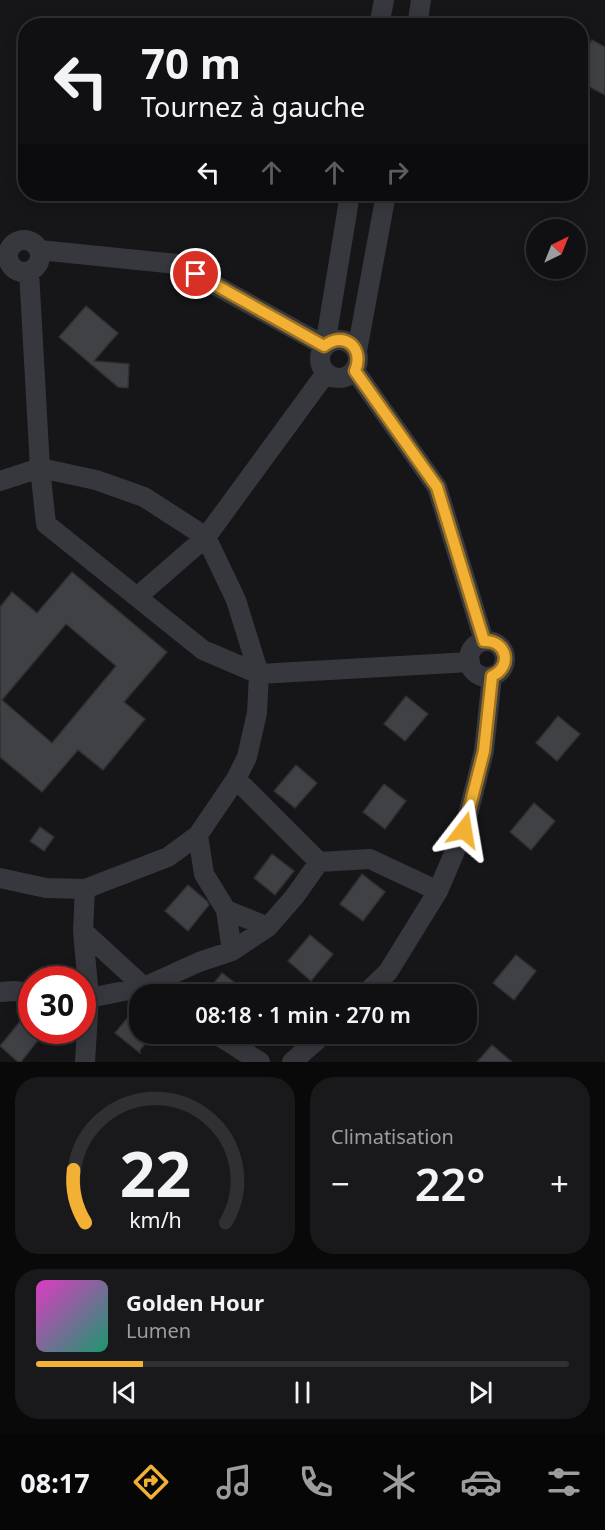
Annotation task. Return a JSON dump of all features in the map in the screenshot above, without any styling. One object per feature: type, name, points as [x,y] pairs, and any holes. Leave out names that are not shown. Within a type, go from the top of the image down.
[{"type":"street","points":[[381,18],[384,0]]},
{"type":"street","points":[[418,18],[421,0]]},
{"type":"street","points":[[350,201],[324,346],[320,357],[322,369],[326,373],[331,377],[344,378],[356,361],[385,201]]},
{"type":"street","points":[[22,240],[32,242],[39,250],[37,265],[29,271],[19,271],[14,268],[4,255],[12,244],[22,240]]},
{"type":"street","points":[[39,250],[177,264],[324,346]]},
{"type":"street","points":[[29,271],[40,468],[46,524],[203,650],[259,674],[470,662]]},
{"type":"street","points":[[324,346],[330,342],[348,341],[356,361],[437,487],[484,641]]},
{"type":"street","points":[[137,597],[206,537],[326,373]]},
{"type":"street","points":[[0,878],[46,888],[85,889],[168,857],[198,835],[236,779],[247,757],[257,713],[259,674],[236,600],[206,537],[144,497],[96,480],[40,468],[3,477]]},
{"type":"street","points":[[484,641],[490,641],[500,647],[505,658],[502,669],[492,676],[480,675],[471,668],[469,657],[474,646],[484,641]]},
{"type":"street","points":[[375,984],[388,972],[438,891],[464,830],[484,751],[492,676]]},
{"type":"street","points":[[236,779],[319,862],[370,859],[438,891]]},
{"type":"street","points":[[198,835],[204,874],[226,910],[232,951]]},
{"type":"street","points":[[162,984],[199,962],[232,951],[268,927],[295,896],[319,862]]},
{"type":"street","points":[[85,889],[85,966]]},
{"type":"street","points":[[226,910],[268,927]]},
{"type":"street","points":[[83,931],[142,984]]},
{"type":"street","points":[[0,992],[18,991]]},
{"type":"street","points":[[96,997],[129,993]]},
{"type":"street","points":[[84,1062],[85,1044]]},
{"type":"street","points":[[232,1044],[260,1062]]},
{"type":"street","points":[[292,1062],[313,1044]]},
{"type":"building","points":[[592,40],[605,47],[605,95],[588,86],[588,46]]},
{"type":"building","points":[[86,306],[118,333],[94,361],[129,364],[128,388],[118,387],[59,337]]},
{"type":"building","points":[[72,572],[167,652],[124,702],[145,719],[103,770],[78,750],[42,792],[0,757],[0,607],[12,592],[37,613]],"holes":[[[66,624],[116,666],[52,743],[2,700]]]},
{"type":"building","points":[[406,696],[428,714],[405,741],[384,724]]},
{"type":"building","points":[[558,716],[580,734],[557,761],[536,743]]},
{"type":"building","points":[[296,765],[317,783],[295,808],[274,791]]},
{"type":"building","points":[[384,784],[406,801],[385,829],[363,812]]},
{"type":"building","points":[[534,803],[555,821],[531,850],[510,832]]},
{"type":"building","points":[[40,827],[54,837],[44,851],[30,841]]},
{"type":"building","points":[[272,854],[294,871],[275,895],[254,878]]},
{"type":"building","points":[[362,874],[385,892],[363,921],[340,904]]},
{"type":"building","points":[[188,885],[209,905],[188,931],[165,911]]},
{"type":"building","points":[[310,935],[333,954],[311,981],[288,961]]},
{"type":"building","points":[[516,955],[536,971],[514,1000],[493,983]]},
{"type":"building","points":[[222,973],[237,984],[213,984]]},
{"type":"building","points":[[129,1016],[129,1044],[145,1044],[140,1053],[115,1033]]},
{"type":"building","points":[[18,1024],[18,1044],[35,1044],[21,1062],[18,1062],[0,1046]]},
{"type":"building","points":[[492,1045],[512,1062],[477,1062]]},
{"type":"route","points":[[196,274],[324,346],[336,340],[348,341],[357,351],[359,358],[355,371],[437,487],[484,641],[490,641],[500,647],[505,658],[502,669],[492,676],[484,751],[464,830]]}]
